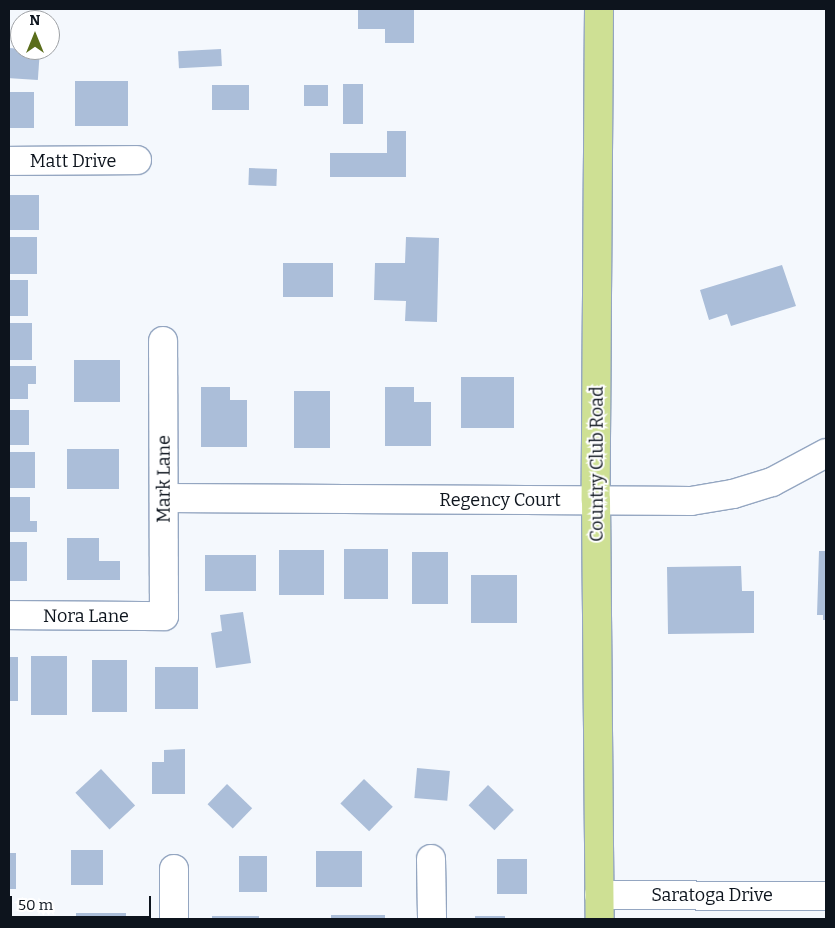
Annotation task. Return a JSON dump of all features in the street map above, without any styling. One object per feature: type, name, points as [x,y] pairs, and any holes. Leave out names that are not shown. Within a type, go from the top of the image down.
[{"type":"main road","name":"Country Club Road","points":[[599,9],[596,500],[599,907]]},
{"type":"street","name":"Matt Drive","points":[[9,161],[136,160]]},
{"type":"street","name":"Mark Lane","points":[[163,341],[164,616]]},
{"type":"street","name":"Regency Court","points":[[164,498],[690,501],[733,494],[772,482],[826,453]]},
{"type":"street","name":"Nora Lane","points":[[9,615],[164,616]]},
{"type":"street","points":[[431,859],[432,919]]},
{"type":"street","points":[[174,869],[174,919]]},
{"type":"street","name":"Saratoga Drive","points":[[599,907],[826,896]]},
{"type":"building","points":[[358,9],[414,9],[414,43],[385,43],[385,29],[358,29]]},
{"type":"building","points":[[9,48],[10,60],[39,60],[38,80],[9,78]]},
{"type":"building","points":[[221,49],[222,66],[179,68],[178,51]]},
{"type":"building","points":[[75,81],[128,81],[128,126],[75,126]]},
{"type":"building","points":[[343,84],[363,84],[363,124],[343,124]]},
{"type":"building","points":[[212,85],[249,85],[249,110],[212,110]]},
{"type":"building","points":[[304,85],[328,85],[328,106],[304,106]]},
{"type":"building","points":[[9,92],[34,92],[34,128],[9,128]]},
{"type":"building","points":[[387,131],[406,131],[406,177],[330,177],[330,153],[387,153]]},
{"type":"building","points":[[249,168],[277,169],[276,186],[248,185]]},
{"type":"building","points":[[9,195],[39,195],[39,230],[9,230]]},
{"type":"building","points":[[9,237],[37,237],[37,274],[9,274]]},
{"type":"building","points":[[406,237],[439,238],[437,322],[405,321],[406,301],[374,300],[375,263],[405,263]]},
{"type":"building","points":[[283,263],[333,263],[333,297],[283,297]]},
{"type":"building","points":[[782,265],[796,306],[731,326],[727,314],[709,320],[700,290]]},
{"type":"building","points":[[9,280],[28,280],[28,316],[9,316]]},
{"type":"building","points":[[9,323],[32,323],[32,360],[9,360]]},
{"type":"building","points":[[74,360],[120,360],[120,402],[74,402]]},
{"type":"building","points":[[9,366],[36,366],[36,384],[28,384],[28,399],[9,399]]},
{"type":"building","points":[[461,377],[514,377],[514,428],[461,428]]},
{"type":"building","points":[[201,387],[230,387],[230,400],[247,400],[247,447],[201,447]]},
{"type":"building","points":[[385,387],[414,387],[414,402],[431,402],[431,446],[385,446]]},
{"type":"building","points":[[294,391],[330,391],[330,448],[294,448]]},
{"type":"building","points":[[9,410],[29,410],[29,445],[9,445]]},
{"type":"building","points":[[67,449],[119,449],[119,489],[67,489]]},
{"type":"building","points":[[9,452],[35,452],[35,488],[9,488]]},
{"type":"building","points":[[9,497],[30,497],[30,521],[37,521],[37,532],[9,532]]},
{"type":"building","points":[[67,538],[99,538],[99,561],[120,561],[120,580],[67,580]]},
{"type":"building","points":[[9,542],[27,542],[27,581],[9,581]]},
{"type":"building","points":[[344,549],[388,549],[388,599],[344,599]]},
{"type":"building","points":[[279,550],[324,550],[324,595],[279,595]]},
{"type":"building","points":[[819,551],[826,551],[826,620],[823,620],[823,615],[817,615]]},
{"type":"building","points":[[412,552],[448,552],[448,604],[412,604]]},
{"type":"building","points":[[205,555],[256,555],[256,591],[205,591]]},
{"type":"building","points":[[741,566],[742,591],[754,591],[754,633],[668,634],[667,567]]},
{"type":"building","points":[[471,575],[517,575],[517,623],[471,623]]},
{"type":"building","points":[[243,612],[251,663],[216,668],[211,633],[222,631],[220,615]]},
{"type":"building","points":[[31,656],[67,656],[67,715],[31,715]]},
{"type":"building","points":[[9,657],[18,657],[18,701],[9,701]]},
{"type":"building","points":[[92,660],[127,660],[127,712],[92,712]]},
{"type":"building","points":[[155,667],[198,667],[198,709],[155,709]]},
{"type":"building","points":[[185,749],[185,794],[152,794],[152,762],[164,762],[164,750]]},
{"type":"building","points":[[417,768],[450,771],[447,801],[414,798]]},
{"type":"building","points":[[101,769],[135,806],[110,829],[75,793]]},
{"type":"building","points":[[364,779],[393,807],[369,831],[340,803]]},
{"type":"building","points":[[227,784],[252,808],[233,828],[208,804]]},
{"type":"building","points":[[488,785],[514,810],[494,830],[469,805]]},
{"type":"building","points":[[71,850],[103,850],[103,885],[71,885]]},
{"type":"building","points":[[316,851],[362,851],[362,887],[316,887]]},
{"type":"building","points":[[9,853],[16,853],[16,889],[9,889]]},
{"type":"building","points":[[239,856],[267,856],[267,892],[239,892]]},
{"type":"building","points":[[497,859],[527,859],[527,894],[497,894]]},
{"type":"building","points":[[76,913],[126,913],[126,919],[76,919]]},
{"type":"building","points":[[331,915],[385,915],[385,919],[331,919]]},
{"type":"building","points":[[212,916],[259,916],[259,919],[212,919]]},
{"type":"building","points":[[475,916],[505,916],[505,919],[475,919]]}]
